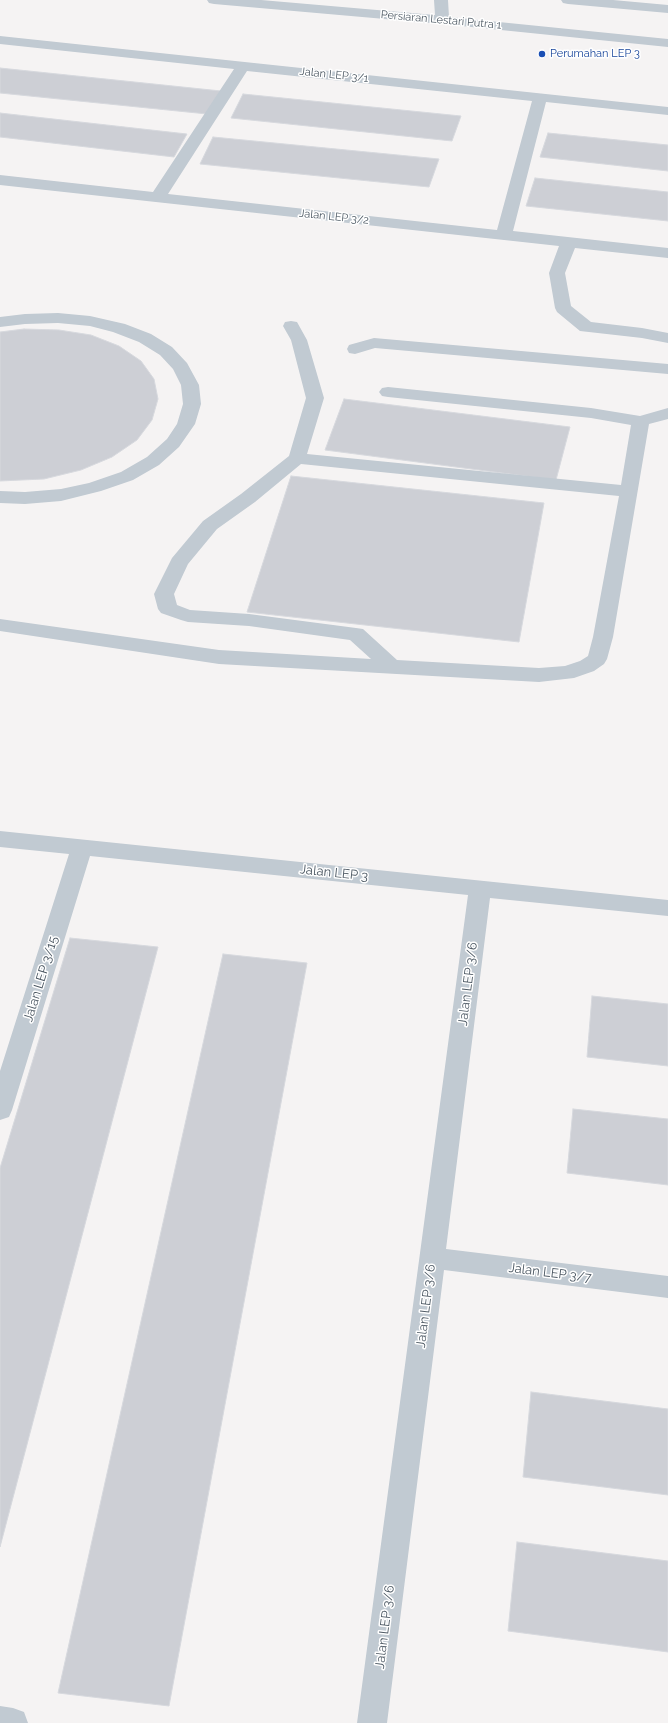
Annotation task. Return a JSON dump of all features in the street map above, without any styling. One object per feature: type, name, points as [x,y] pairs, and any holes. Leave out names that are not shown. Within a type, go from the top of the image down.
[{"type":"street","name":"Persiaran Lestari Putra 1","points":[[214,0],[442,20],[668,43]]},
{"type":"street","points":[[442,0],[442,20]]},
{"type":"street","points":[[568,0],[668,10]]},
{"type":"street","name":"Jalan LEP 3/1","points":[[0,40],[668,111]]},
{"type":"street","points":[[157,198],[243,66]]},
{"type":"street","points":[[504,235],[540,97]]},
{"type":"street","name":"Jalan LEP 3/2","points":[[0,180],[668,253]]},
{"type":"street","points":[[569,242],[557,273],[563,308],[586,327],[642,333],[668,338]]},
{"type":"street","points":[[0,322],[25,319],[58,318],[90,321],[119,328],[145,338],[166,352],[181,368],[190,385],[192,404],[186,424],[173,443],[153,461],[127,476],[95,487],[61,495],[25,498],[0,497]]},
{"type":"street","points":[[291,326],[299,340],[315,398],[297,458],[248,498],[210,525],[179,562],[164,594],[168,609],[188,616],[249,620],[356,634],[390,666]]},
{"type":"street","points":[[355,349],[374,343],[668,369]]},
{"type":"street","points":[[388,392],[590,413],[641,421],[668,413]]},
{"type":"street","points":[[0,625],[219,657],[540,675],[567,673],[587,666],[598,659],[641,421]]},
{"type":"street","points":[[297,458],[628,491]]},
{"type":"street","name":"Jalan LEP 3","points":[[0,839],[668,908]]},
{"type":"street","name":"Jalan LEP 3/15","points":[[0,1110],[82,847]]},
{"type":"street","name":"Jalan LEP 3/6","points":[[372,1723],[480,888]]},
{"type":"street","name":"Jalan LEP 3/7","points":[[432,1258],[668,1287]]},
{"type":"street","points":[[0,1721],[13,1723]]},
{"type":"building","points":[[0,68],[221,91],[207,114],[0,93]]},
{"type":"building","points":[[243,94],[461,116],[452,141],[231,118]]},
{"type":"building","points":[[0,113],[187,134],[174,157],[0,137]]},
{"type":"building","points":[[548,133],[668,145],[668,171],[540,157]]},
{"type":"building","points":[[213,137],[439,159],[429,187],[200,164]]},
{"type":"building","points":[[535,178],[668,192],[668,221],[526,206]]},
{"type":"building","points":[[24,329],[59,330],[91,335],[119,346],[141,361],[154,379],[158,399],[152,420],[137,440],[112,457],[81,470],[44,479],[0,481],[0,332]]},
{"type":"building","points":[[344,399],[570,427],[556,480],[325,450]]},
{"type":"building","points":[[291,476],[544,503],[519,642],[247,612]]},
{"type":"building","points":[[70,938],[158,947],[0,1547],[0,1168]]},
{"type":"building","points":[[223,954],[307,963],[169,1706],[58,1693]]},
{"type":"building","points":[[592,996],[668,1004],[668,1066],[587,1057]]},
{"type":"building","points":[[573,1109],[668,1119],[668,1185],[567,1173]]},
{"type":"building","points":[[531,1392],[668,1409],[668,1495],[523,1477]]},
{"type":"building","points":[[517,1542],[668,1561],[668,1652],[508,1631]]},
{"type":"place","name":"Perumahan LEP 3","points":[[542,54]]}]
